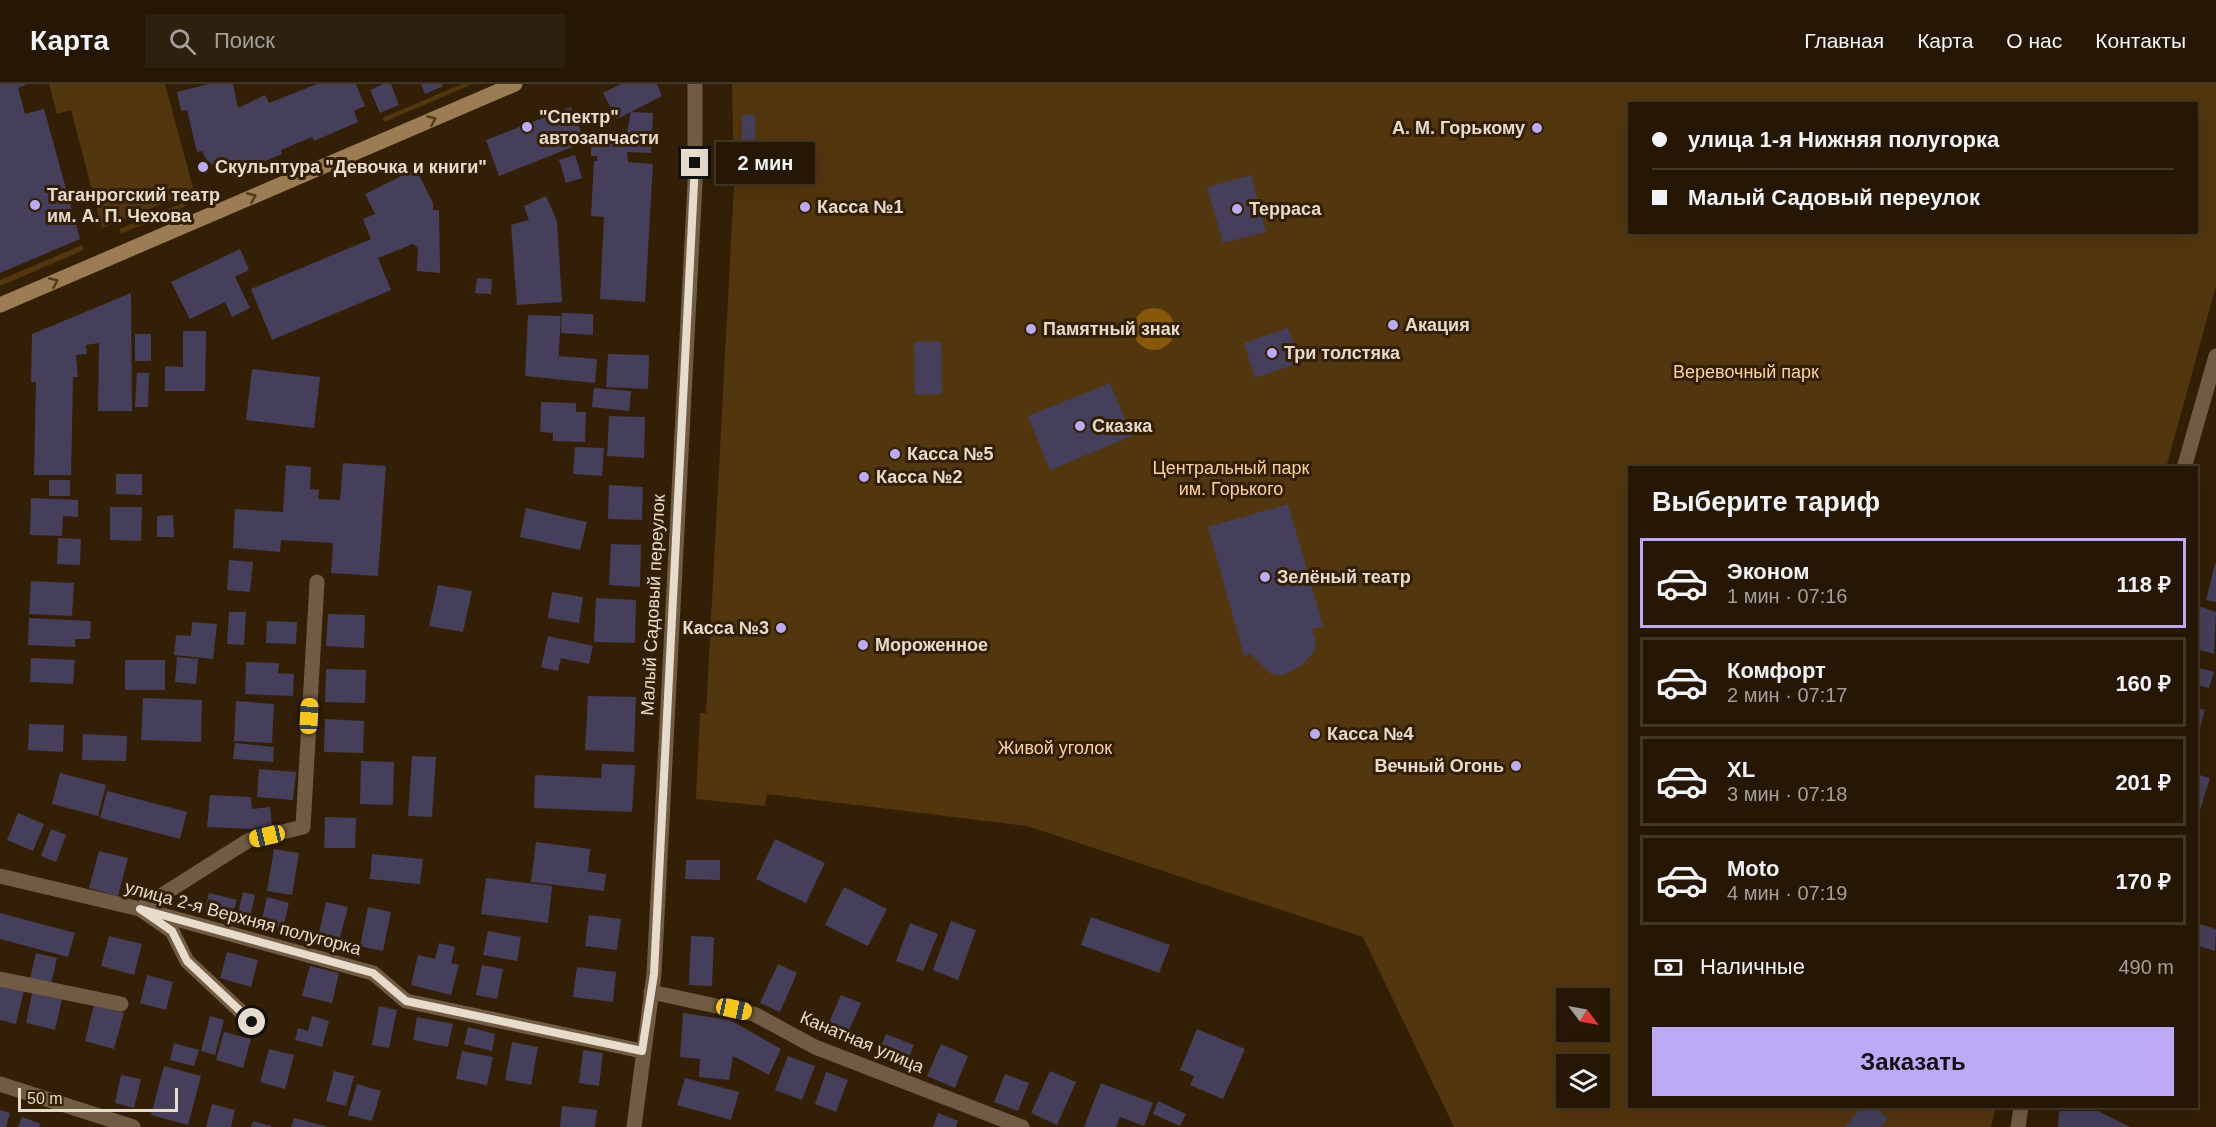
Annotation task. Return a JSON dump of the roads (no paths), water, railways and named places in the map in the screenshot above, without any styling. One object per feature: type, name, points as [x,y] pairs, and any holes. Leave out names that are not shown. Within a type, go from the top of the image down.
[{"type":"main road","points":[[0,305],[515,84]]},
{"type":"street","name":"Малый Садовый переулок","points":[[634,1127],[651,992],[695,183],[695,84]]},
{"type":"street","points":[[2185,466],[2216,356]]},
{"type":"street","points":[[252,1022],[187,961],[172,931],[140,909],[249,840],[303,827],[316,582]]},
{"type":"street","name":"улица 2-я Верхняя полугорка","points":[[0,876],[140,909],[373,973],[406,1001],[642,1051]]},
{"type":"street","points":[[0,979],[121,1004]]},
{"type":"street","name":"Канатная улица","points":[[651,992],[754,1014],[815,1047],[1022,1127]]},
{"type":"street","points":[[0,1084],[133,1127]]},
{"type":"street","points":[[2018,1127],[2021,1108]]},
{"type":"place","name":"\"Спектр\" автозапчасти","points":[[527,127]]},
{"type":"place","name":"А. М. Горькому","points":[[1537,128]]},
{"type":"place","name":"Скульптура \"Девочка и книги\"","points":[[203,167]]},
{"type":"place","name":"Таганрогский театр им. А. П. Чехова","points":[[35,205]]},
{"type":"place","name":"Касса №1","points":[[805,207]]},
{"type":"place","name":"Терраса","points":[[1237,209]]},
{"type":"place","name":"Акация","points":[[1393,325]]},
{"type":"place","name":"Памятный знак","points":[[1031,329]]},
{"type":"place","name":"Три толстяка","points":[[1272,353]]},
{"type":"place","name":"Сказка","points":[[1080,426]]},
{"type":"place","name":"Касса №5","points":[[895,454]]},
{"type":"place","name":"Касса №2","points":[[864,477]]},
{"type":"place","name":"Зелёный театр","points":[[1265,577]]},
{"type":"place","name":"Касса №3","points":[[781,628]]},
{"type":"place","name":"Мороженное","points":[[863,645]]},
{"type":"place","name":"Касса №4","points":[[1315,734]]},
{"type":"place","name":"Вечный Огонь","points":[[1516,766]]},
{"type":"park label","name":"Веревочный парк","points":[[1746,372]]},
{"type":"park label","name":"Центральный парк им. Горького","points":[[1231,478]]},
{"type":"park label","name":"Живой уголок","points":[[1055,748]]}]
